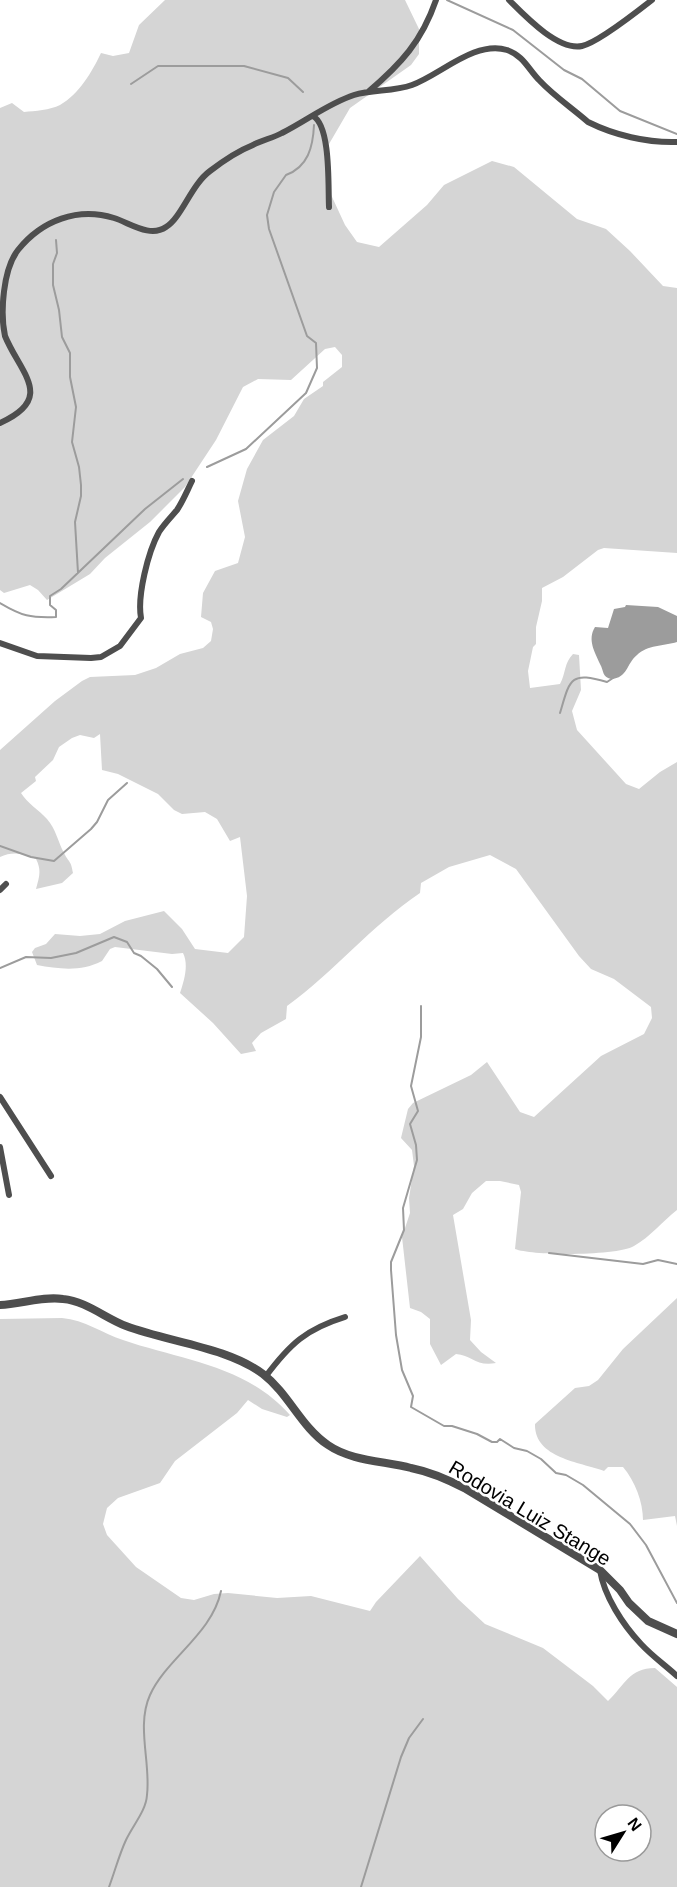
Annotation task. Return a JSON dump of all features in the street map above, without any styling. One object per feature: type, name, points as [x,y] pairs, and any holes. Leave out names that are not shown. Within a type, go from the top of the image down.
[{"type":"street","points":[[368,92],[412,49],[423,34],[436,0]]},
{"type":"street","points":[[509,0],[545,32],[566,45],[575,46],[595,41],[651,0]]},
{"type":"street","points":[[0,423],[25,408],[30,393],[27,376],[5,336],[1,314],[1,299],[10,262],[27,239],[59,218],[78,213],[95,213],[146,230],[166,227],[196,184],[208,172],[251,145],[280,134],[352,96],[410,86],[471,55],[500,48],[518,55],[538,80],[588,122],[636,138],[677,141]]},
{"type":"street","points":[[314,116],[322,125],[325,139],[329,207]]},
{"type":"street","points":[[0,643],[37,656],[78,659],[101,657],[120,646],[141,618],[139,606],[141,592],[156,539],[163,526],[182,503],[192,481]]},
{"type":"street","points":[[0,890],[6,884]]},
{"type":"street","points":[[0,1097],[51,1176]]},
{"type":"street","points":[[0,1147],[9,1195]]},
{"type":"street","name":"Rodovia Luiz Stange","points":[[0,1305],[68,1299],[129,1327],[239,1361],[266,1376],[306,1425],[328,1445],[358,1458],[413,1468],[466,1489],[600,1569],[648,1621],[677,1634]]},
{"type":"street","points":[[266,1376],[282,1354],[302,1336],[326,1323],[345,1317]]},
{"type":"street","points":[[600,1569],[609,1595],[623,1622],[642,1645],[677,1676]]},
{"type":"shaded area","points":[[165,0],[405,0],[419,29],[419,54],[411,65],[350,108],[329,144],[327,186],[345,225],[357,242],[379,247],[427,205],[444,185],[492,161],[514,167],[577,219],[606,229],[663,286],[677,288],[677,553],[604,548],[598,550],[563,577],[542,588],[542,601],[536,627],[536,644],[533,647],[528,671],[530,688],[560,684],[570,657],[573,654],[579,655],[581,690],[572,711],[577,730],[626,784],[639,789],[677,762],[677,1210],[646,1238],[625,1249],[575,1254],[525,1251],[515,1249],[521,1192],[519,1185],[486,1181],[472,1193],[463,1209],[453,1215],[471,1320],[470,1340],[496,1363],[479,1362],[456,1354],[441,1365],[430,1344],[430,1319],[410,1308],[402,1237],[410,1213],[409,1198],[414,1166],[412,1150],[401,1138],[408,1109],[413,1103],[471,1075],[487,1062],[520,1112],[534,1117],[601,1056],[644,1034],[652,1018],[651,1007],[614,979],[591,969],[579,956],[516,869],[490,855],[449,867],[421,883],[420,893],[386,919],[287,1006],[286,1019],[261,1033],[252,1043],[256,1051],[241,1054],[213,1023],[180,993],[186,968],[183,953],[172,954],[115,947],[110,949],[102,961],[86,967],[70,969],[37,965],[32,952],[35,948],[46,944],[55,934],[80,936],[100,934],[125,921],[164,911],[182,929],[195,949],[228,953],[244,937],[247,896],[240,837],[230,841],[217,819],[205,812],[182,814],[174,810],[158,794],[118,774],[102,770],[100,734],[94,738],[80,735],[59,747],[53,760],[35,777],[36,781],[21,793],[50,823],[71,864],[73,873],[62,883],[36,889],[39,871],[36,859],[18,854],[0,857],[0,750],[55,701],[82,681],[90,677],[135,675],[156,668],[180,654],[203,648],[211,641],[213,629],[211,622],[201,617],[203,593],[215,571],[238,563],[245,537],[238,501],[247,469],[263,440],[294,416],[304,399],[323,386],[323,382],[342,367],[342,355],[335,347],[325,349],[291,380],[258,379],[243,387],[216,440],[185,487],[150,522],[105,558],[90,574],[47,600],[30,585],[4,593],[0,590],[0,108],[12,103],[24,112],[60,105],[84,82],[101,53],[113,56],[129,53],[139,25]]},
{"type":"shaded area","points":[[626,605],[658,607],[677,616],[677,642],[641,652],[621,676],[611,679],[606,677],[593,646],[593,632],[595,627],[608,628],[614,609]]},
{"type":"shaded area","points":[[677,1298],[677,1526],[675,1516],[643,1520],[638,1492],[623,1467],[608,1467],[604,1471],[560,1457],[542,1444],[535,1424],[575,1388],[589,1386],[598,1380],[623,1349]]},
{"type":"shaded area","points":[[62,1318],[78,1321],[123,1340],[212,1366],[233,1375],[273,1398],[290,1415],[287,1417],[262,1409],[248,1400],[237,1413],[175,1461],[160,1483],[118,1498],[107,1508],[103,1524],[107,1535],[136,1567],[181,1598],[194,1600],[214,1594],[228,1593],[277,1598],[311,1596],[370,1611],[420,1556],[458,1599],[485,1624],[543,1648],[593,1686],[608,1701],[628,1678],[646,1669],[655,1668],[677,1687],[677,1887],[0,1887],[0,1319]]},
{"type":"waterway","points":[[447,0],[513,30],[564,70],[582,79],[620,111],[677,134]]},
{"type":"waterway","points":[[131,84],[158,66],[244,66],[288,78],[303,92]]},
{"type":"waterway","points":[[207,467],[246,449],[306,393],[317,368],[316,343],[307,336],[269,229],[267,215],[274,192],[286,175],[300,167],[308,155],[314,125]]},
{"type":"waterway","points":[[56,240],[57,253],[53,264],[53,285],[62,337],[70,353],[70,377],[76,407],[72,442],[81,485],[75,522],[78,573]]},
{"type":"waterway","points":[[0,603],[26,615],[56,617],[56,610],[50,605],[50,596],[61,589],[145,509],[183,479]]},
{"type":"waterway","points":[[560,713],[566,692],[573,681],[585,677],[607,682],[613,678]]},
{"type":"waterway","points":[[0,846],[31,857],[54,861],[91,829],[108,800],[127,783]]},
{"type":"waterway","points":[[0,968],[26,957],[51,958],[76,953],[114,937],[127,942],[134,953],[157,969],[172,987]]},
{"type":"waterway","points":[[421,1006],[421,1037],[411,1086],[418,1111],[410,1124],[416,1145],[417,1160],[403,1208],[404,1230],[391,1262],[396,1335],[402,1370],[413,1396],[411,1407],[444,1426],[452,1426],[477,1434],[492,1442],[500,1439],[514,1448],[527,1451],[541,1459],[556,1473],[566,1475],[583,1485],[630,1524],[646,1545],[677,1603]]},
{"type":"waterway","points":[[549,1253],[643,1264],[658,1260],[677,1264]]},
{"type":"waterway","points":[[109,1887],[129,1834],[146,1801],[148,1783],[144,1719],[150,1695],[167,1669],[208,1620],[221,1591]]},
{"type":"waterway","points":[[361,1887],[401,1757],[409,1738],[423,1719]]}]
